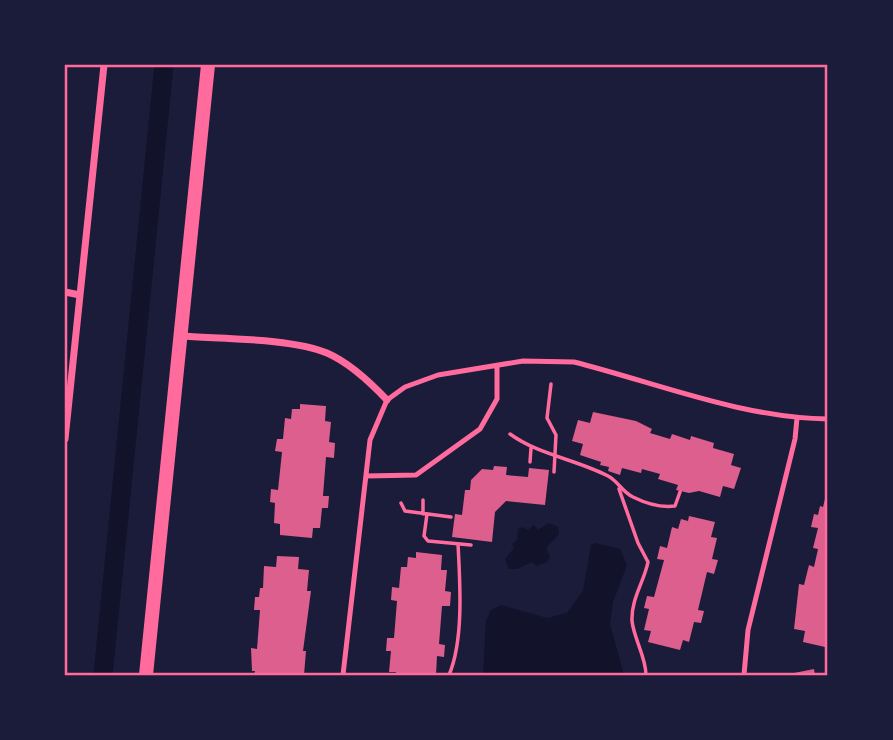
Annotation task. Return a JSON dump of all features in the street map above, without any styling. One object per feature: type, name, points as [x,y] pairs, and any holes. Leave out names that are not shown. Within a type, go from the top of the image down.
[{"type":"main road","points":[[146,675],[208,65]]},
{"type":"street","points":[[65,439],[104,65]]},
{"type":"street","points":[[65,292],[80,295]]},
{"type":"street","points":[[180,336],[288,345],[327,353],[356,371],[387,400]]},
{"type":"lane","points":[[342,675],[370,440],[387,400],[405,387],[438,375],[550,359],[574,362],[732,406],[797,418],[828,419]]},
{"type":"lane","points":[[366,477],[415,475],[480,429],[497,399],[497,366]]},
{"type":"lane","points":[[744,675],[748,630],[795,439],[797,418]]},
{"type":"path","points":[[551,384],[547,418],[556,435],[554,472]]},
{"type":"path","points":[[510,434],[531,448],[545,450],[556,458],[573,461],[612,478],[619,489],[638,543],[649,562],[633,614],[646,675]]},
{"type":"path","points":[[530,462],[531,448]]},
{"type":"path","points":[[619,489],[661,508],[675,506],[680,492]]},
{"type":"path","points":[[423,500],[424,536],[428,541],[471,545]]},
{"type":"path","points":[[401,503],[405,511],[451,517]]},
{"type":"path","points":[[450,675],[456,651],[458,544]]},
{"type":"shaded area","points":[[549,523],[558,527],[559,534],[546,548],[550,557],[547,562],[536,566],[532,562],[517,569],[509,569],[505,559],[514,548],[512,544],[517,540],[518,529],[523,527],[528,530],[534,525],[538,530]]},
{"type":"shaded area","points":[[595,543],[620,549],[627,565],[613,602],[610,624],[624,675],[483,675],[486,621],[491,610],[501,605],[547,618],[567,613],[583,591],[591,545]]},
{"type":"building","points":[[300,404],[326,406],[325,421],[331,422],[329,442],[335,443],[334,458],[326,457],[323,496],[329,496],[328,508],[322,508],[320,528],[313,528],[312,538],[280,535],[280,524],[274,523],[275,503],[270,502],[271,489],[278,490],[282,452],[275,451],[277,439],[283,439],[285,418],[291,419],[292,409],[300,409]]},
{"type":"building","points":[[593,412],[636,421],[652,429],[650,433],[670,439],[672,434],[714,443],[713,448],[734,454],[731,465],[741,468],[734,489],[723,486],[720,497],[699,491],[689,493],[676,490],[678,485],[658,479],[660,474],[642,469],[641,473],[622,468],[620,475],[608,471],[609,467],[600,465],[601,462],[580,455],[583,444],[572,441],[578,420],[590,423]]},
{"type":"building","points":[[494,466],[507,467],[506,475],[528,477],[529,468],[549,470],[545,505],[506,501],[495,512],[492,542],[452,537],[455,514],[462,515],[465,490],[470,490],[471,480],[482,469],[493,470]]},
{"type":"building","points":[[828,487],[828,637],[825,647],[803,642],[805,631],[794,629],[799,584],[804,585],[809,565],[814,567],[818,549],[813,548],[818,528],[811,527],[814,514],[818,515],[820,506],[823,507]]},
{"type":"building","points":[[689,516],[715,522],[711,537],[717,538],[712,559],[718,560],[714,574],[707,572],[698,610],[704,611],[701,623],[694,622],[689,642],[683,640],[680,650],[648,642],[651,631],[644,630],[649,609],[644,608],[647,596],[654,597],[664,560],[657,559],[660,546],[667,548],[672,527],[678,529],[681,519],[688,521]]},
{"type":"building","points":[[416,552],[442,555],[441,570],[447,570],[445,591],[451,592],[450,606],[442,606],[439,644],[445,645],[444,657],[437,656],[436,675],[396,675],[396,672],[389,672],[391,651],[386,651],[387,638],[394,638],[397,601],[391,600],[392,587],[399,588],[401,567],[407,567],[408,557],[416,558]]},
{"type":"building","points":[[277,556],[299,557],[298,569],[309,570],[307,591],[311,591],[303,651],[306,651],[304,675],[254,675],[255,671],[252,671],[251,648],[257,649],[260,610],[254,610],[255,597],[259,597],[260,588],[263,588],[264,566],[276,567]]},
{"type":"building","points":[[814,669],[815,675],[789,675],[789,674]]},
{"type":"waterway","points":[[103,675],[164,65]]}]
